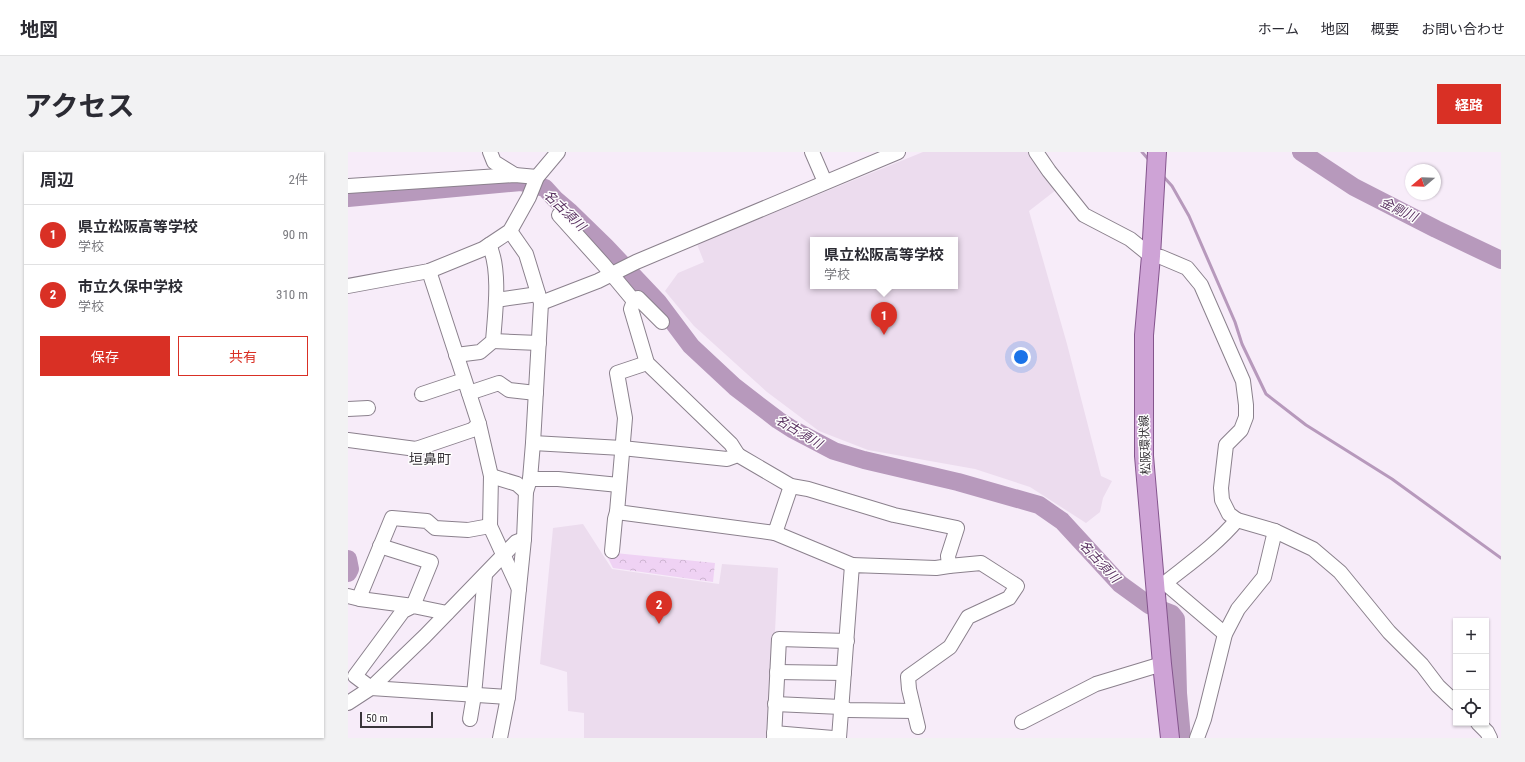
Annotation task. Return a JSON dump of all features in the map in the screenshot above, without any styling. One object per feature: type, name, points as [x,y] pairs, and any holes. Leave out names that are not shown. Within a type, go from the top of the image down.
[{"type":"main road","name":"松阪環状線","points":[[1157,152],[1151,256],[1144,335],[1144,456],[1158,586],[1158,628],[1170,738]]},
{"type":"street","points":[[490,152],[494,162],[515,175]]},
{"type":"street","points":[[348,286],[430,271],[483,249],[510,231],[529,196],[537,177],[558,152]]},
{"type":"street","points":[[812,152],[825,182]]},
{"type":"street","points":[[496,300],[539,298],[611,275],[636,262],[898,152]]},
{"type":"street","points":[[1036,152],[1049,172],[1084,215],[1130,239],[1151,256],[1161,258],[1187,268],[1201,285],[1243,381],[1246,405],[1246,417],[1241,430],[1226,445],[1221,488],[1222,500],[1229,514],[1237,520],[1275,531],[1313,549],[1340,572],[1389,632],[1422,665],[1438,686],[1453,700]]},
{"type":"street","points":[[348,186],[515,175],[537,177]]},
{"type":"street","points":[[559,215],[634,301]]},
{"type":"street","points":[[500,738],[508,697],[519,590],[533,443],[539,343],[539,298],[526,254],[510,231]]},
{"type":"street","points":[[489,245],[492,252],[496,281],[493,341]]},
{"type":"street","points":[[430,271],[479,424],[491,476],[490,526],[519,590]]},
{"type":"street","points":[[662,322],[638,298],[634,301],[631,309],[647,363],[731,444],[738,455],[791,486],[808,489],[894,515],[957,528],[948,556],[949,566]]},
{"type":"street","points":[[456,355],[480,352],[493,341],[539,343]]},
{"type":"street","points":[[612,551],[625,418],[617,373],[647,363]]},
{"type":"street","points":[[422,394],[467,386],[498,383],[509,390],[536,393]]},
{"type":"street","points":[[348,409],[368,408]]},
{"type":"street","points":[[348,440],[416,449],[472,430],[479,424]]},
{"type":"street","points":[[533,443],[622,448],[727,459],[738,455]]},
{"type":"street","points":[[491,476],[517,484],[528,485],[558,479],[619,486]]},
{"type":"street","points":[[775,533],[791,486]]},
{"type":"street","points":[[617,512],[775,533],[852,565],[936,568],[981,563],[1017,586],[1010,598],[968,617],[950,647],[908,677],[909,689],[918,727]]},
{"type":"street","points":[[354,598],[361,593],[392,518],[427,521],[435,528],[468,530],[490,526]]},
{"type":"street","points":[[1225,634],[1158,586],[1209,548],[1226,533],[1237,520]]},
{"type":"street","points":[[1196,738],[1204,719],[1225,634],[1238,609],[1264,576],[1275,531]]},
{"type":"street","points":[[348,702],[371,688],[485,575],[516,542],[524,539]]},
{"type":"street","points":[[380,546],[431,562],[413,606],[403,611],[355,676],[371,688],[508,697]]},
{"type":"street","points":[[839,738],[852,565]]},
{"type":"street","points":[[470,719],[474,694],[485,575]]},
{"type":"street","points":[[354,598],[413,606],[447,613]]},
{"type":"street","points":[[833,738],[774,736],[779,639],[847,641]]},
{"type":"street","points":[[1022,722],[1096,684],[1162,664]]},
{"type":"street","points":[[777,672],[844,673]]},
{"type":"street","points":[[775,704],[841,707],[848,710],[914,711]]},
{"type":"street","points":[[1481,726],[1490,738]]},
{"type":"shaded area","points":[[923,152],[1030,152],[1056,190],[1029,211],[1067,344],[1101,476],[1112,481],[1103,498],[1100,512],[1086,523],[1030,487],[975,469],[868,450],[819,431],[767,392],[694,326],[665,291],[678,273],[704,262],[697,244]]},
{"type":"shaded area","points":[[583,524],[612,569],[719,584],[722,564],[778,568],[770,738],[584,738],[584,713],[568,711],[567,672],[540,664],[553,528]]},
{"type":"green space","points":[[605,552],[715,563],[713,582],[613,568]]},
{"type":"waterway","points":[[1142,152],[1149,160]]},
{"type":"waterway","name":"金剛川","points":[[1301,152],[1354,187],[1501,260]]},
{"type":"waterway","points":[[1162,175],[1172,186],[1189,216],[1235,322],[1242,344],[1266,394],[1306,425],[1392,479],[1501,558]]},
{"type":"waterway","name":"名古須川","points":[[348,198],[521,182],[545,188],[606,247],[658,302],[691,346],[735,387],[792,429],[834,451],[864,460],[958,482],[1039,505],[1062,521],[1120,584],[1149,605],[1172,614],[1176,619],[1178,693],[1182,738]]},
{"type":"waterway","points":[[348,559],[350,569],[348,573]]},
{"type":"place","name":"県立松阪高等学校","points":[[884,335]]},
{"type":"place","name":"市立久保中学校","points":[[659,624]]},
{"type":"district","name":"垣鼻町","points":[[430,459]]}]
